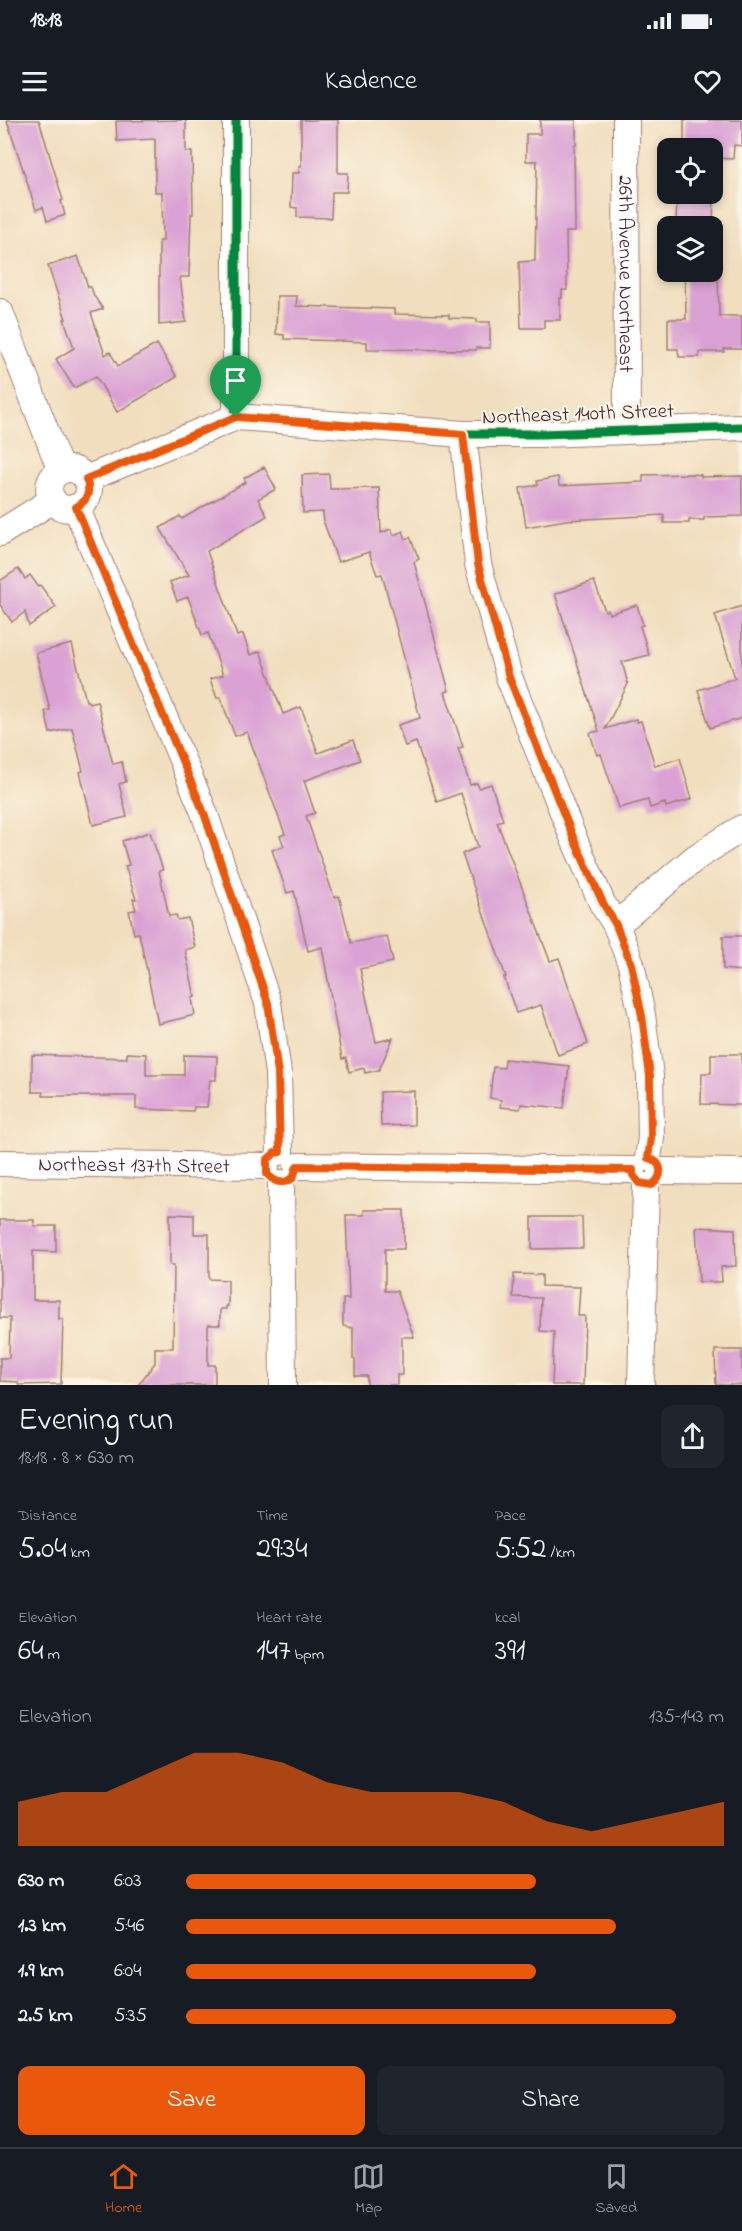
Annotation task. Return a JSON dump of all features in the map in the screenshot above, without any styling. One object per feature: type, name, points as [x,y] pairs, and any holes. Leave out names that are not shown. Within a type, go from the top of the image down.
[{"type":"street","points":[[236,120],[236,417]]},
{"type":"street","name":"26th Avenue Northeast","points":[[626,120],[627,429]]},
{"type":"street","points":[[0,312],[61,471]]},
{"type":"street","name":"Northeast 140th Street","points":[[86,479],[236,417],[463,434],[541,434],[627,429],[742,427]]},
{"type":"street","points":[[463,434],[478,564],[503,656],[573,837],[603,903],[616,925],[631,964],[647,1043],[651,1107],[641,1385]]},
{"type":"street","points":[[0,533],[64,504],[84,502],[89,491],[86,479],[76,471],[61,471],[53,478],[49,490],[64,504],[204,813],[268,1003],[278,1073],[283,1385]]},
{"type":"street","points":[[616,925],[695,858],[742,828]]},
{"type":"street","name":"Northeast 137th Street","points":[[0,1163],[742,1172]]},
{"type":"building","points":[[7,120],[39,120],[63,200],[61,201],[65,215],[47,221],[43,207],[36,210]]},
{"type":"building","points":[[186,120],[186,152],[192,152],[193,214],[191,214],[189,277],[180,277],[186,322],[159,325],[159,241],[163,241],[162,192],[155,192],[155,139],[117,141],[116,121]]},
{"type":"building","points":[[301,120],[338,120],[338,173],[348,173],[347,192],[332,192],[331,218],[297,217],[297,208],[291,207],[292,173],[299,173],[299,167],[301,167]]},
{"type":"building","points":[[540,120],[576,120],[575,232],[566,232],[567,290],[562,290],[562,298],[560,298],[560,320],[544,320],[544,328],[521,328],[519,262],[535,261],[537,161],[526,161],[526,134],[540,134]]},
{"type":"building","points":[[684,120],[742,120],[742,146],[734,145],[733,159],[723,159],[723,138],[684,138]]},
{"type":"building","points":[[677,204],[714,204],[713,216],[676,216]]},
{"type":"building","points":[[78,256],[88,287],[91,287],[103,309],[91,313],[105,355],[110,352],[118,366],[157,344],[177,377],[117,412],[96,376],[74,388],[56,359],[74,348],[48,266]]},
{"type":"building","points":[[685,282],[718,282],[719,316],[742,316],[742,349],[699,352],[699,357],[679,357],[678,349],[668,349],[668,319],[686,319]]},
{"type":"building","points":[[277,296],[297,296],[296,306],[394,309],[394,314],[449,315],[449,318],[490,322],[490,348],[476,348],[476,350],[367,349],[367,342],[284,339],[284,335],[276,334]]},
{"type":"building","points":[[264,467],[276,489],[258,499],[267,516],[207,551],[237,636],[243,634],[250,655],[260,651],[283,714],[301,707],[318,753],[353,740],[360,760],[304,781],[315,813],[306,816],[334,897],[339,896],[351,943],[387,936],[393,962],[360,969],[376,1042],[393,1038],[379,1070],[365,1073],[364,1068],[349,1072],[346,1058],[342,1059],[322,947],[308,951],[294,891],[287,893],[272,850],[284,846],[280,836],[285,834],[247,732],[235,736],[220,697],[217,698],[210,679],[223,675],[208,633],[202,635],[188,597],[177,601],[170,582],[189,575],[160,528],[180,516],[182,519],[246,482],[244,478]]},
{"type":"building","points":[[329,474],[330,489],[379,488],[381,533],[391,529],[394,535],[403,531],[406,539],[410,537],[419,559],[414,562],[449,691],[445,692],[463,747],[458,748],[470,785],[477,783],[479,788],[491,784],[503,820],[497,822],[550,961],[559,958],[588,1044],[558,1055],[541,1005],[516,1013],[504,977],[506,977],[462,854],[478,847],[461,793],[437,802],[416,742],[405,746],[398,725],[420,718],[382,574],[377,575],[369,552],[338,562],[324,523],[323,512],[303,513],[302,475]]},
{"type":"building","points":[[643,475],[701,475],[701,477],[742,476],[742,516],[704,517],[704,520],[689,520],[689,523],[664,523],[664,515],[566,520],[526,527],[520,488],[538,485],[537,481],[558,477],[559,486],[643,482]]},
{"type":"building","points":[[18,569],[25,579],[30,575],[38,586],[40,585],[56,607],[29,626],[25,612],[12,622],[0,605],[0,581]]},
{"type":"building","points":[[594,581],[605,611],[608,610],[609,614],[637,605],[643,625],[640,626],[649,655],[622,662],[628,684],[605,729],[636,719],[637,722],[641,721],[655,766],[680,758],[692,799],[666,807],[665,803],[650,808],[648,800],[619,808],[601,754],[597,755],[590,733],[599,731],[555,594]]},
{"type":"building","points":[[742,606],[742,718],[710,728],[698,690],[735,678],[715,615]]},
{"type":"building","points":[[72,644],[86,701],[89,703],[97,701],[113,764],[122,762],[126,782],[119,784],[127,817],[93,825],[72,728],[50,733],[45,711],[50,710],[36,653]]},
{"type":"building","points":[[150,832],[163,870],[159,871],[169,916],[176,915],[178,920],[188,918],[195,947],[185,950],[195,997],[192,998],[195,1015],[158,1024],[139,933],[134,934],[129,911],[136,910],[133,899],[136,899],[125,866],[129,865],[122,841]]},
{"type":"building","points":[[723,936],[742,936],[742,971],[723,969]]},
{"type":"building","points":[[127,1053],[146,1054],[146,1075],[184,1075],[184,1055],[217,1056],[216,1080],[210,1080],[207,1107],[194,1107],[193,1111],[136,1109],[136,1096],[43,1096],[43,1092],[32,1092],[32,1055],[127,1058]]},
{"type":"building","points":[[711,1054],[742,1054],[742,1105],[701,1104],[702,1073],[711,1073]]},
{"type":"building","points":[[505,1059],[569,1066],[564,1108],[521,1104],[520,1109],[500,1107],[501,1100],[490,1098],[493,1067],[504,1068]]},
{"type":"building","points":[[414,1091],[414,1125],[381,1126],[380,1092]]},
{"type":"building","points":[[364,1210],[404,1210],[404,1249],[385,1249],[385,1291],[397,1291],[414,1337],[402,1337],[402,1375],[397,1375],[397,1385],[367,1385],[367,1376],[355,1376],[353,1328],[343,1326],[343,1299],[349,1299],[346,1215],[364,1215]]},
{"type":"building","points":[[170,1214],[194,1215],[194,1234],[209,1234],[209,1279],[228,1280],[228,1306],[226,1309],[220,1309],[220,1325],[208,1325],[208,1365],[215,1365],[215,1385],[138,1385],[155,1363],[155,1348],[173,1348],[174,1265],[170,1265]]},
{"type":"building","points":[[532,1217],[582,1217],[583,1248],[532,1249]]},
{"type":"building","points":[[0,1220],[34,1220],[34,1226],[56,1226],[56,1252],[33,1251],[33,1300],[59,1300],[59,1319],[63,1319],[61,1384],[18,1385],[18,1382],[0,1381],[0,1358],[9,1358],[10,1318],[0,1318]]},
{"type":"building","points":[[696,1227],[735,1229],[736,1266],[721,1267],[722,1282],[699,1282]]},
{"type":"building","points":[[514,1274],[542,1275],[542,1286],[580,1287],[578,1316],[585,1316],[583,1385],[552,1385],[554,1332],[540,1331],[541,1298],[513,1297]]},
{"type":"building","points":[[715,1350],[742,1350],[742,1385],[716,1385]]},
{"type":"cycle path","points":[[236,120],[236,417],[463,434],[541,434],[742,427]]},
{"type":"cycle path","points":[[463,434],[478,564],[509,677],[573,837],[602,903],[616,925],[631,964],[642,1015],[650,1076],[651,1138],[648,1158]]},
{"type":"route","points":[[236,417],[463,434],[475,549],[481,579],[509,677],[573,837],[603,903],[625,944],[631,964],[647,1043],[650,1076],[651,1138],[648,1158],[658,1163],[661,1171],[659,1179],[652,1185],[639,1183],[633,1175],[633,1170],[297,1166],[293,1178],[281,1183],[274,1181],[267,1174],[267,1160],[270,1156],[280,1152],[278,1073],[268,1003],[204,813],[76,507],[87,497],[89,491],[86,479],[236,417]]}]
